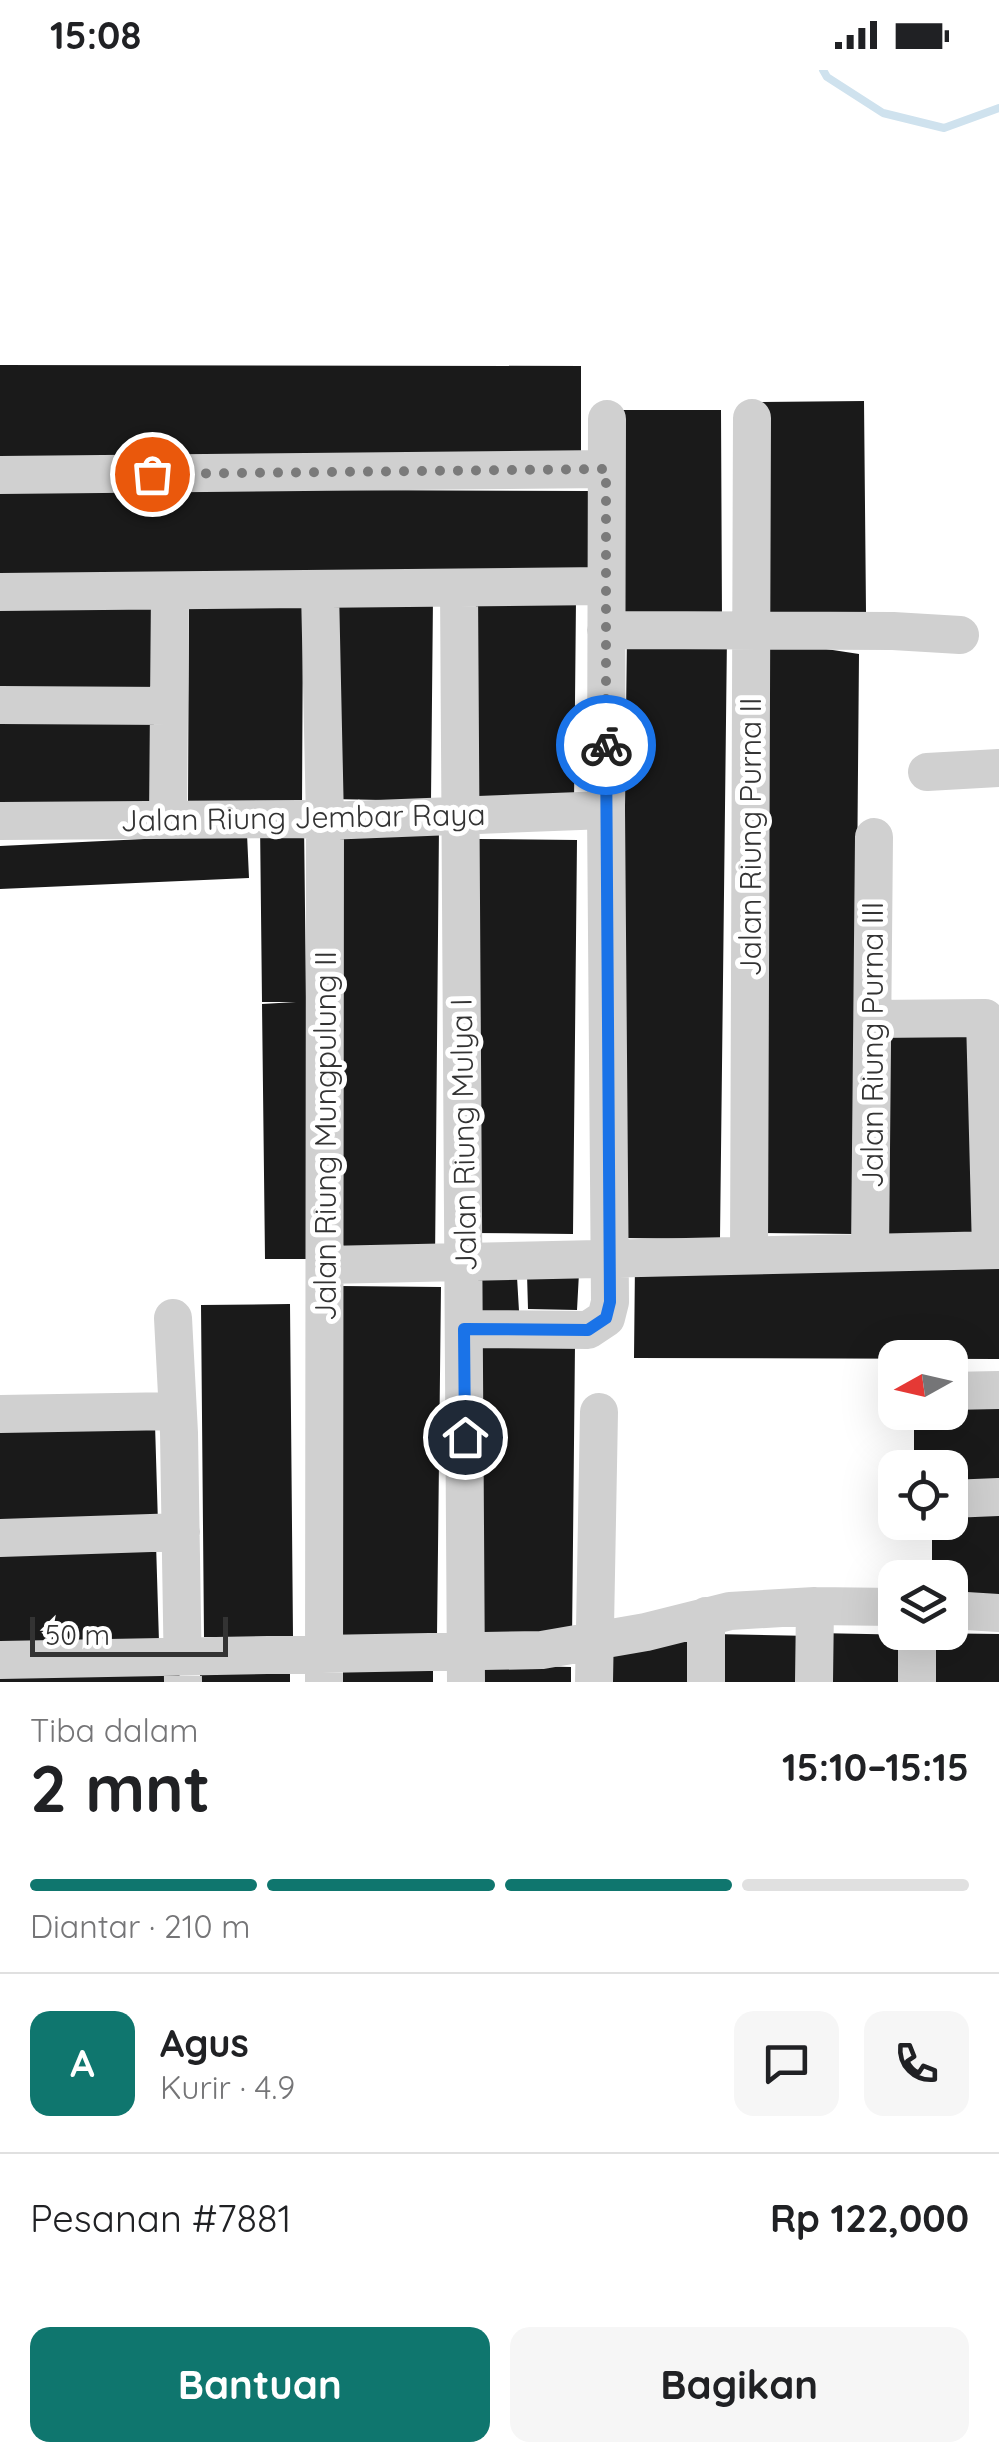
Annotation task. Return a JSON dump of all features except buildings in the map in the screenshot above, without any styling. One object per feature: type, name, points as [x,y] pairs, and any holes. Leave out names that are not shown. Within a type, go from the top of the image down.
[{"type":"street","points":[[464,1329],[588,1330],[606,1318],[612,1259],[606,810],[607,418]]},
{"type":"street","name":"Jalan Riung Purna II","points":[[750,1255],[752,418]]},
{"type":"street","points":[[0,475],[606,469]]},
{"type":"street","points":[[0,592],[605,586]]},
{"type":"street","name":"Jalan Riung Mulya I","points":[[459,588],[466,1668]]},
{"type":"street","name":"Jalan Riung Mungpulung II","points":[[320,590],[325,821],[324,1669]]},
{"type":"street","points":[[168,819],[170,591]]},
{"type":"street","points":[[606,630],[750,629],[960,635]]},
{"type":"street","points":[[0,705],[168,706]]},
{"type":"street","points":[[927,772],[999,768]]},
{"type":"street","name":"Jalan Riung Jembar Raya","points":[[0,821],[325,821],[606,810]]},
{"type":"street","name":"Jalan Riung Purna III","points":[[870,1253],[874,837]]},
{"type":"street","points":[[325,1265],[995,1250],[985,1018],[873,1018]]},
{"type":"street","points":[[172,1318],[183,1669]]},
{"type":"street","points":[[968,1391],[999,1390]]},
{"type":"street","points":[[0,1414],[176,1410]]},
{"type":"street","points":[[594,1682],[599,1412]]},
{"type":"street","points":[[968,1499],[999,1498]]},
{"type":"street","points":[[0,1538],[181,1532]]},
{"type":"street","points":[[814,1606],[814,1682]]},
{"type":"street","points":[[0,1660],[183,1669],[466,1668],[730,1611],[878,1607]]},
{"type":"street","points":[[968,1611],[999,1613]]},
{"type":"street","points":[[706,1616],[706,1682]]},
{"type":"street","points":[[917,1682],[918,1650]]},
{"type":"waterway","points":[[823,70],[827,77],[883,113],[944,128],[999,108]]},
{"type":"way so far","points":[[152,474],[606,469],[606,745]]},
{"type":"route","points":[[465,1437],[464,1329],[588,1330],[606,1318],[610,1302],[606,745]]}]
